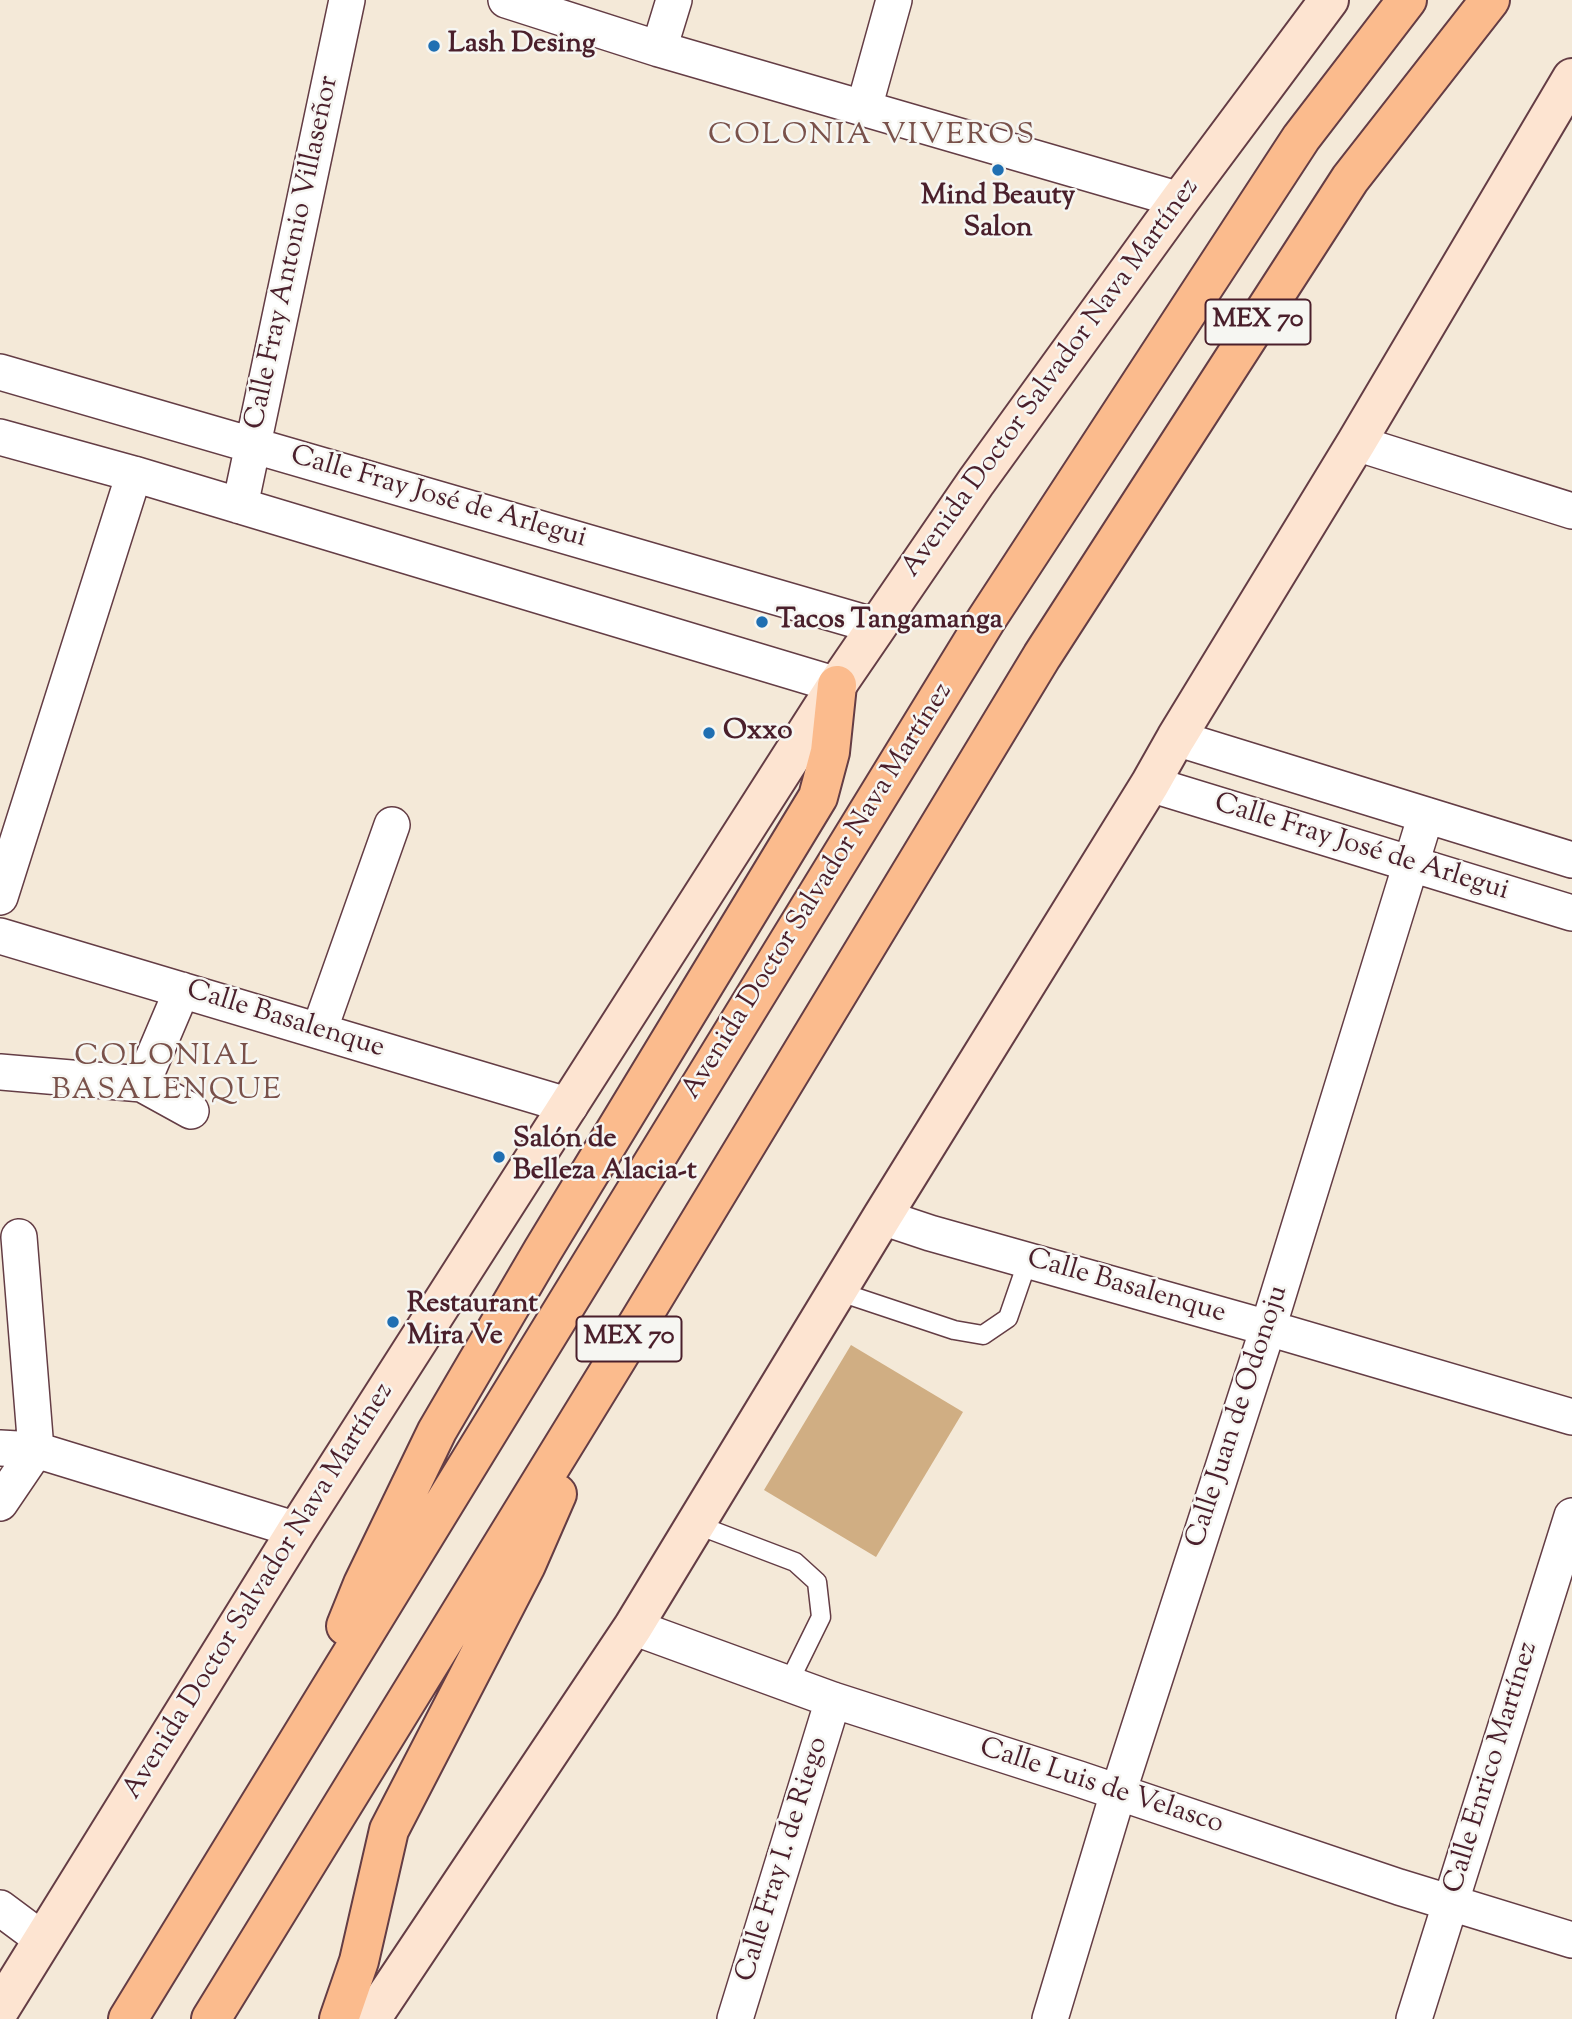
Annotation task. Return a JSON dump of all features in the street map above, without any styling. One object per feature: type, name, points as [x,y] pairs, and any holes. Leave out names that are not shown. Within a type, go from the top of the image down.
[{"type":"highway","name":"Avenida Doctor Salvador Nava Martínez","points":[[128,2019],[986,620],[1301,138],[1407,0]]},
{"type":"highway","name":"MEX 70","points":[[211,2019],[616,1360],[1042,656],[1350,179],[1490,0]]},
{"type":"highway","points":[[304,1731],[363,1584],[437,1431],[543,1250],[818,797],[830,752],[837,685]]},
{"type":"highway","points":[[339,2019],[359,1961],[389,1830],[526,1564],[616,1360]]},
{"type":"main road","name":"Avenida Doctor Salvador Nava Martínez","points":[[0,2009],[298,1530],[876,626],[984,471],[1180,200],[1329,0]]},
{"type":"main road","points":[[371,2019],[633,1627],[1150,784],[1572,78]]},
{"type":"street","name":"Calle Fray Antonio Villaseñor","points":[[240,506],[347,0]]},
{"type":"street","points":[[506,0],[659,49],[1180,200]]},
{"type":"street","points":[[659,49],[674,0]]},
{"type":"street","points":[[863,108],[894,0]]},
{"type":"street","name":"Calle Fray José de Arlegui","points":[[0,372],[876,626]]},
{"type":"street","points":[[0,437],[134,474],[837,685]]},
{"type":"street","points":[[1356,443],[1572,510]]},
{"type":"street","points":[[0,897],[134,474]]},
{"type":"street","name":"Calle Fray José de Arlegui","points":[[1176,738],[1572,860]]},
{"type":"street","name":"Calle Fray José de Arlegui","points":[[1150,784],[1572,913]]},
{"type":"street","name":"Calle Juan de Odonoju","points":[[1050,2019],[1118,1793],[1268,1328],[1426,815]]},
{"type":"street","points":[[320,1031],[391,825]]},
{"type":"street","name":"Calle Basalenque","points":[[0,936],[570,1106]]},
{"type":"street","points":[[142,1084],[181,990]]},
{"type":"street","points":[[0,1072],[142,1084],[191,1111]]},
{"type":"street","name":"Calle Basalenque","points":[[882,1217],[1572,1417]]},
{"type":"street","points":[[0,1503],[36,1450],[19,1237]]},
{"type":"street","points":[[0,1448],[36,1450],[298,1530]]},
{"type":"street","name":"Calle Enrico Martínez","points":[[1414,2019],[1572,1516]]},
{"type":"street","name":"Calle Luis de Velasco","points":[[633,1627],[833,1700],[1451,1903],[1572,1940]]},
{"type":"street","name":"Calle Fray I. de Riego","points":[[735,2019],[833,1700]]},
{"type":"street","points":[[0,1908],[43,1940]]},
{"type":"lane","points":[[837,1291],[954,1330],[983,1335],[1008,1318],[1028,1260]]},
{"type":"lane","points":[[695,1524],[795,1562],[817,1582],[821,1617],[788,1684]]},
{"type":"building","points":[[851,1345],[963,1412],[876,1557],[764,1490]]},
{"type":"place","name":"Lash Desing","points":[[434,46]]},
{"type":"place","name":"Mind Beauty Salon","points":[[998,170]]},
{"type":"place","name":"Tacos Tangamanga","points":[[762,622]]},
{"type":"place","name":"Oxxo","points":[[709,733]]},
{"type":"place","name":"Salón de Belleza Alacia-t","points":[[499,1157]]},
{"type":"place","name":"Restaurant Mira Ve","points":[[393,1322]]},
{"type":"district","name":"COLONIA VIVEROS","points":[[872,138]]},
{"type":"district","name":"COLONIAL BASALENQUE","points":[[167,1076]]}]
